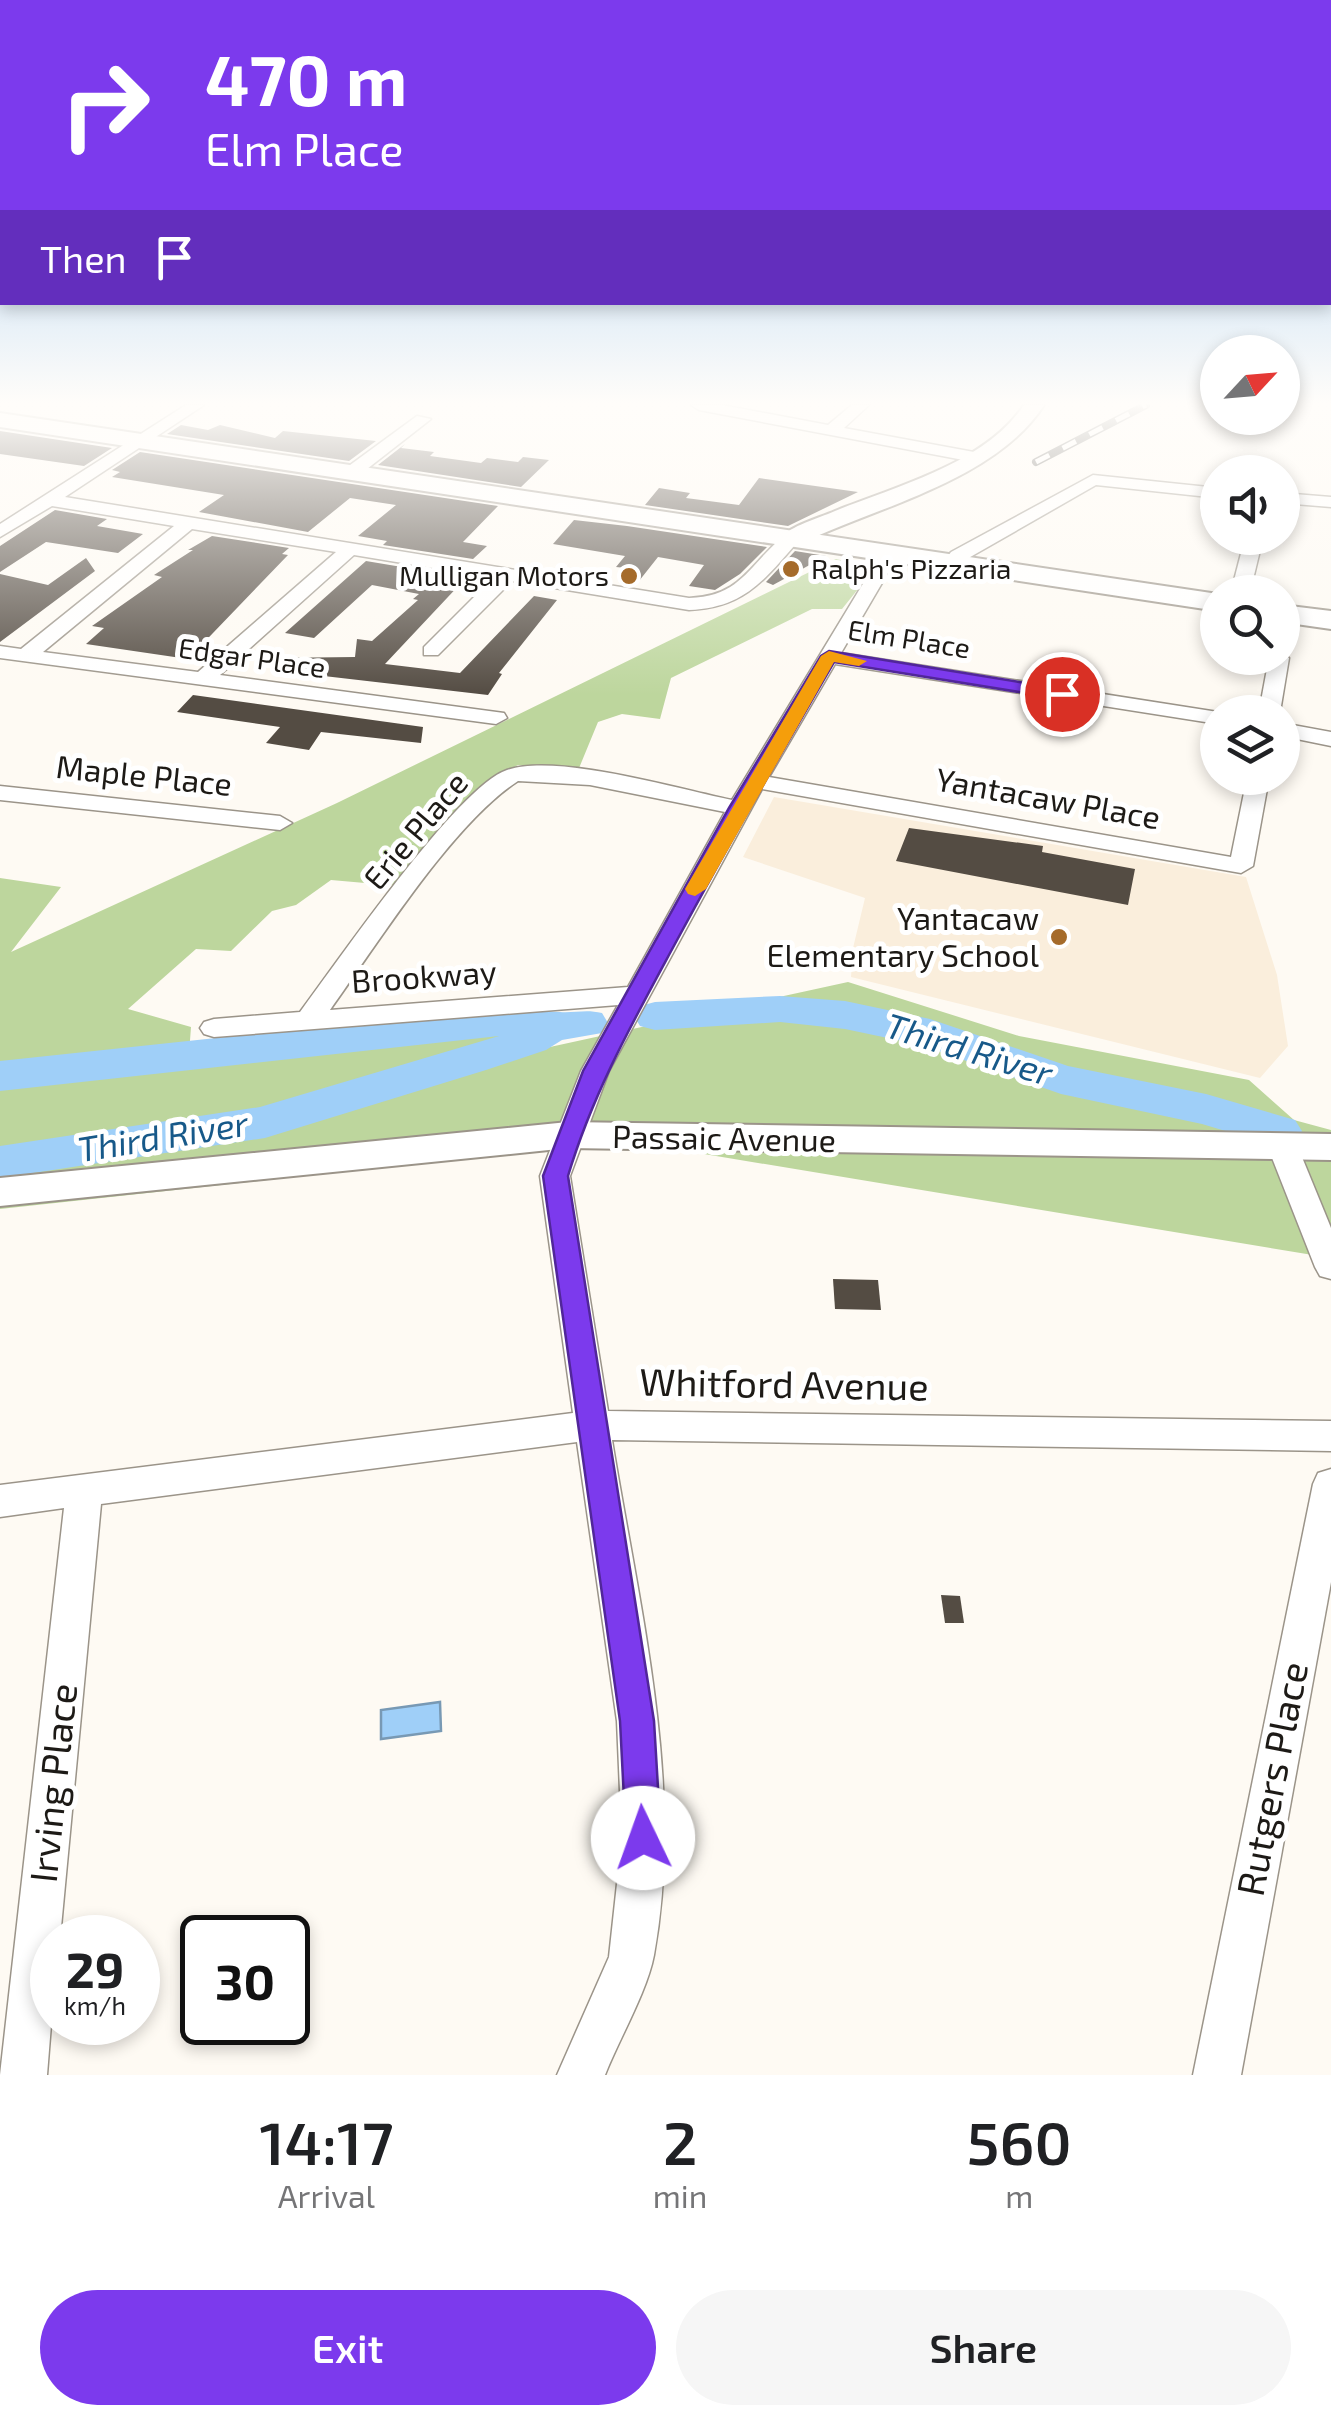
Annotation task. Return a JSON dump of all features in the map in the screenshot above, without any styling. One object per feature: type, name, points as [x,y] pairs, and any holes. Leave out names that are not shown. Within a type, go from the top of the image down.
[{"type":"main road","points":[[550,502],[1200,600]]},
{"type":"main road","points":[[1300,621],[1331,620]]},
{"type":"street","points":[[0,532],[46,502]]},
{"type":"street","points":[[60,502],[689,604],[719,602],[748,588],[779,547],[791,538],[878,502]]},
{"type":"street","points":[[952,563],[1054,502]]},
{"type":"street","points":[[0,513],[24,517]]},
{"type":"street","points":[[825,544],[841,530],[844,518]]},
{"type":"street","points":[[26,655],[188,523]]},
{"type":"street","points":[[203,679],[350,549]]},
{"type":"street","points":[[581,2075],[631,1958],[643,1838],[637,1721],[555,1176],[595,1071],[747,795],[890,554]]},
{"type":"street","points":[[431,651],[507,575]]},
{"type":"street","name":"Edgar Place","points":[[0,652],[496,718]]},
{"type":"street","name":"Elm Place","points":[[829,656],[1200,715]]},
{"type":"street","points":[[1300,733],[1331,739]]},
{"type":"street","name":"Erie Place","points":[[308,1021],[452,830],[503,778],[528,773],[747,795]]},
{"type":"street","name":"Maple Place","points":[[0,793],[280,823]]},
{"type":"street","name":"Yantacaw Place","points":[[747,795],[1241,866],[1255,795]]},
{"type":"street","name":"Brookway","points":[[214,1028],[639,995]]},
{"type":"street","name":"Passaic Avenue","points":[[0,1192],[568,1135],[1331,1147]]},
{"type":"street","points":[[1282,1146],[1331,1267]]},
{"type":"street","name":"Whitford Avenue","points":[[0,1501],[594,1425],[1331,1436]]},
{"type":"street","name":"Rutgers Place","points":[[1217,2075],[1331,1484]]},
{"type":"street","name":"Irving Place","points":[[23,2075],[84,1490]]},
{"type":"shaded area","name":"Yantacaw Elementary School","points":[[774,797],[1246,877],[1277,975],[1288,1046],[1260,1078],[851,977],[853,948],[865,898],[743,857]]},
{"type":"green space","points":[[836,559],[875,568],[842,609],[812,609],[671,678],[660,719],[622,714],[598,722],[577,773],[518,765],[492,779],[399,886],[331,880],[296,905],[272,911],[231,951],[196,949],[128,1009],[191,1027],[189,1054],[0,1076],[0,878],[61,887],[11,952],[337,803]]},
{"type":"green space","points":[[848,982],[1019,1036],[1249,1080],[1294,1120],[1331,1130],[1331,1258],[626,1141],[0,1209],[0,1080],[500,1024],[541,1023],[550,1047]]},
{"type":"water","points":[[440,1702],[441,1731],[381,1739],[381,1710]]},
{"type":"building","points":[[214,502],[345,502],[308,532],[199,512]]},
{"type":"building","points":[[375,502],[470,502],[498,506],[463,542],[487,546],[473,559],[383,545],[387,541],[358,536],[396,505]]},
{"type":"building","points":[[648,502],[715,502],[739,505],[741,502],[838,502],[788,526],[645,505]]},
{"type":"building","points":[[55,510],[107,519],[97,526],[143,534],[118,553],[46,542],[0,572],[0,546]]},
{"type":"building","points":[[574,520],[767,547],[740,574],[715,590],[689,586],[704,565],[658,557],[639,581],[619,577],[626,568],[616,567],[625,556],[553,544]]},
{"type":"building","points":[[212,536],[289,548],[282,554],[288,555],[188,659],[86,644],[104,628],[92,626],[162,577],[154,575]]},
{"type":"building","name":"Ralph's Pizzaria","points":[[795,551],[826,556],[773,585],[766,582]]},
{"type":"building","points":[[86,558],[95,571],[0,642],[0,574],[48,585]]},
{"type":"building","points":[[366,561],[456,576],[452,580],[463,581],[385,664],[460,673],[534,596],[557,600],[499,673],[502,674],[488,695],[272,670],[272,658],[355,657],[357,639],[372,641],[418,600],[413,599],[419,594],[372,585],[314,638],[285,633]]},
{"type":"building","points":[[193,695],[423,727],[421,743],[321,732],[309,750],[266,743],[280,727],[177,712]]},
{"type":"building","points":[[909,828],[1043,846],[1042,852],[1135,869],[1128,905],[896,861]]},
{"type":"building","points":[[833,1279],[878,1280],[881,1310],[835,1309]]},
{"type":"building","points":[[941,1595],[960,1596],[964,1623],[945,1623]]},
{"type":"waterway","name":"Third River","points":[[655,1016],[780,1009],[845,1015],[930,1033],[1061,1079],[1206,1109],[1279,1131]]},
{"type":"waterway","name":"Third River","points":[[0,1076],[500,1022],[541,1022]]},
{"type":"waterway","name":"Third River","points":[[0,1162],[265,1122],[324,1101],[471,1060],[531,1040],[551,1027],[587,1023]]},
{"type":"slow traffic","points":[[695,889],[829,656],[859,661]]},
{"type":"place","name":"Ralph's Pizzaria","points":[[791,569]]},
{"type":"place","name":"Mulligan Motors","points":[[629,576]]},
{"type":"place","name":"Yantacaw Elementary School","points":[[1059,937]]},
{"type":"route","points":[[643,1838],[637,1721],[555,1176],[568,1135],[595,1071],[739,808],[829,656],[1062,694]]}]
